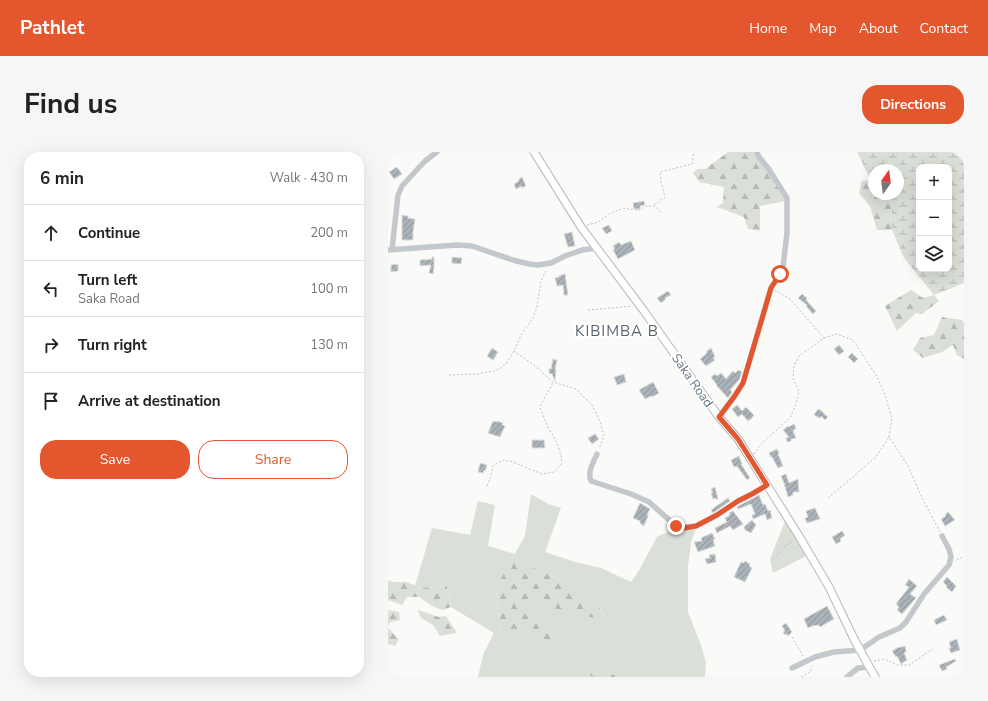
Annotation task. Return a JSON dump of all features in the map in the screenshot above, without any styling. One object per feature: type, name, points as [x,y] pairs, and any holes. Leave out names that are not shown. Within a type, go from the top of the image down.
[{"type":"main road","name":"Saka Road","points":[[534,152],[581,227],[640,306],[719,417],[738,439],[829,587],[875,677]]},
{"type":"street","points":[[437,152],[425,161],[402,186],[398,195],[390,250],[458,245],[472,246],[513,260],[538,265],[551,262],[582,250],[596,248]]},
{"type":"street","points":[[719,417],[743,383],[771,288],[780,274],[785,254],[787,233],[787,198],[757,152]]},
{"type":"street","points":[[597,454],[589,473],[589,478],[591,480],[631,494],[648,502],[676,526],[685,528],[696,526],[717,515],[738,501],[767,485]]},
{"type":"street","points":[[792,668],[815,656],[834,652],[860,650],[879,637],[900,628],[906,622],[924,594],[949,565],[951,557],[949,549],[942,536]]},
{"type":"street","points":[[847,677],[858,668],[868,665]]},
{"type":"path","points":[[581,227],[598,222],[611,213],[624,208],[641,210],[646,206],[654,206],[665,197],[660,172],[692,164],[694,152]]},
{"type":"path","points":[[654,206],[662,214]]},
{"type":"path","points":[[449,375],[477,374],[501,368],[507,362],[522,333],[533,318],[537,307],[541,281],[551,262]]},
{"type":"path","points":[[771,288],[790,299],[824,338]]},
{"type":"path","points":[[588,310],[640,306]]},
{"type":"path","points":[[751,460],[761,444],[790,418],[796,404],[798,391],[793,379],[794,366],[800,356],[824,338],[837,334],[853,340],[876,375],[884,392],[892,418],[889,437],[876,457],[828,498]]},
{"type":"path","points":[[514,351],[536,366],[553,382],[576,389],[592,405],[600,421],[604,436],[597,454]]},
{"type":"path","points":[[487,486],[493,466],[503,460],[513,462],[542,474],[554,472],[562,463],[561,452],[555,437],[547,425],[540,408],[542,401],[553,382]]},
{"type":"path","points":[[889,437],[908,466],[922,498],[942,536]]},
{"type":"path","points":[[773,559],[783,548],[799,536]]},
{"type":"path","points":[[949,565],[964,556]]},
{"type":"path","points":[[792,637],[806,661],[811,665],[811,670],[801,677]]},
{"type":"path","points":[[868,665],[884,659],[898,665],[909,665],[934,649]]},
{"type":"green space","points":[[728,152],[756,152],[786,201],[760,206],[760,231],[748,229],[744,217],[717,207],[723,203],[724,187],[699,182],[693,173],[698,169],[705,169]]},
{"type":"green space","points":[[857,152],[964,152],[964,283],[934,295],[904,258],[892,230],[891,200],[904,200],[904,164],[868,164],[868,175]]},
{"type":"green space","points":[[868,180],[868,200],[891,200],[892,230],[877,230],[870,206],[859,193],[862,181]]},
{"type":"green space","points":[[911,290],[923,298],[934,295],[939,301],[922,314],[916,313],[897,331],[885,306]]},
{"type":"green space","points":[[942,317],[962,320],[964,323],[964,359],[957,355],[953,345],[942,352],[923,358],[913,350],[920,338],[934,335]]},
{"type":"green space","points":[[531,494],[548,504],[561,508],[545,552],[575,562],[601,568],[631,582],[657,537],[675,528],[696,528],[691,543],[688,566],[688,612],[701,645],[706,663],[705,677],[622,677],[601,670],[586,672],[593,677],[478,677],[483,655],[494,633],[451,607],[447,586],[422,588],[415,586],[432,528],[470,535],[478,501],[495,505],[488,546],[515,554],[525,536]],"holes":[[[545,572],[598,605],[607,620],[531,603],[520,609],[552,646],[522,629],[500,632],[496,587]]]},
{"type":"green space","points":[[785,521],[806,556],[773,573],[770,559]]},
{"type":"green space","points":[[511,561],[545,572],[576,590],[598,605],[607,621],[531,603],[521,609],[559,631],[552,646],[522,629],[500,633],[496,587]]},
{"type":"green space","points":[[388,580],[394,582],[406,582],[422,588],[447,586],[451,607],[442,610],[432,606],[419,597],[407,597],[402,605],[389,600],[388,603]]},
{"type":"green space","points":[[388,610],[399,612],[400,620],[390,622],[388,627]]},
{"type":"green space","points":[[418,610],[439,617],[446,616],[457,633],[440,636],[434,626],[420,617]]},
{"type":"green space","points":[[388,628],[399,639],[395,646],[388,644]]},
{"type":"green space","points":[[601,670],[622,677],[593,677],[586,672]]},
{"type":"building","points":[[397,167],[402,174],[394,179],[389,172]]},
{"type":"building","points":[[522,177],[526,186],[516,189],[514,184]]},
{"type":"building","points":[[644,201],[645,205],[640,206],[640,209],[634,209],[633,203]]},
{"type":"building","points":[[402,215],[415,219],[413,240],[402,240]]},
{"type":"building","points":[[609,225],[612,231],[606,234],[602,228]]},
{"type":"building","points":[[572,232],[575,246],[568,247],[564,234]]},
{"type":"building","points":[[631,241],[635,250],[618,259],[613,250],[615,249],[613,246],[619,242],[621,245]]},
{"type":"building","points":[[432,257],[434,257],[433,274],[429,273],[431,265],[420,266],[420,260],[432,259]]},
{"type":"building","points":[[452,257],[462,258],[461,264],[452,263]]},
{"type":"building","points":[[398,264],[398,271],[391,272],[391,265]]},
{"type":"building","points":[[565,274],[568,295],[564,295],[563,285],[557,286],[555,278]]},
{"type":"building","points":[[668,291],[671,295],[665,298],[666,299],[661,303],[657,298]]},
{"type":"building","points":[[802,294],[807,298],[806,300],[816,311],[813,314],[806,306],[807,305],[798,298]]},
{"type":"building","points":[[839,345],[844,351],[839,355],[834,349]]},
{"type":"building","points":[[492,348],[498,352],[493,360],[487,356]]},
{"type":"building","points":[[711,348],[715,357],[713,358],[715,360],[706,366],[700,359]]},
{"type":"building","points":[[852,353],[858,359],[854,363],[848,357]]},
{"type":"building","points":[[553,359],[557,360],[555,381],[552,374],[549,373]]},
{"type":"building","points":[[739,370],[742,372],[739,380],[730,390],[732,392],[728,398],[711,377],[715,374],[717,376],[721,373],[726,379],[733,371],[735,373]]},
{"type":"building","points":[[624,374],[626,382],[617,385],[614,377]]},
{"type":"building","points":[[653,382],[659,393],[645,399],[639,390]]},
{"type":"building","points":[[737,405],[742,411],[746,407],[754,415],[752,418],[748,421],[742,414],[738,417],[732,409]]},
{"type":"building","points":[[818,409],[828,417],[825,420],[821,416],[820,418],[814,415]]},
{"type":"building","points":[[493,421],[503,423],[502,425],[505,426],[500,437],[488,433]]},
{"type":"building","points":[[794,424],[796,428],[793,431],[796,438],[787,442],[786,438],[789,437],[783,430]]},
{"type":"building","points":[[595,434],[599,439],[592,444],[588,438]]},
{"type":"building","points":[[532,440],[544,440],[545,448],[532,448]]},
{"type":"building","points":[[777,449],[783,466],[778,468],[769,453]]},
{"type":"building","points":[[739,456],[741,464],[750,478],[747,480],[737,466],[734,467],[731,460]]},
{"type":"building","points":[[480,463],[487,465],[483,473],[478,472]]},
{"type":"building","points":[[786,474],[789,483],[798,479],[799,492],[793,492],[793,495],[788,497],[781,476]]},
{"type":"building","points":[[715,487],[717,500],[716,498],[713,499],[711,493],[713,493],[711,489]]},
{"type":"building","points":[[759,495],[763,505],[765,504],[768,511],[770,510],[772,518],[767,520],[765,514],[753,519],[752,515],[755,514],[751,504],[738,509],[737,507],[740,505]]},
{"type":"building","points":[[728,498],[730,501],[713,513],[711,510]]},
{"type":"building","points":[[640,503],[650,509],[644,526],[640,523],[640,521],[633,518]]},
{"type":"building","points":[[815,508],[820,519],[807,523],[805,518],[808,517],[806,511]]},
{"type":"building","points":[[733,511],[743,524],[733,530],[730,526],[717,533],[715,528],[727,522],[725,518]]},
{"type":"building","points":[[948,512],[955,520],[945,526],[941,519],[946,516],[945,515]]},
{"type":"building","points":[[752,520],[756,525],[751,533],[745,530],[744,527]]},
{"type":"building","points":[[842,531],[845,535],[840,539],[841,541],[836,544],[832,537]]},
{"type":"building","points":[[712,533],[715,539],[713,540],[715,546],[698,552],[694,542],[702,541],[701,538]]},
{"type":"building","points":[[715,554],[716,562],[707,564],[705,559],[710,558],[709,555]]},
{"type":"building","points":[[745,561],[750,564],[749,566],[752,568],[745,582],[734,577],[741,562],[744,563]]},
{"type":"building","points":[[947,577],[956,586],[952,592],[943,582]]},
{"type":"building","points":[[909,579],[917,586],[910,594],[916,598],[902,614],[897,610],[899,607],[896,604],[909,587],[905,585]]},
{"type":"building","points":[[827,606],[834,619],[820,627],[819,625],[808,628],[804,619]]},
{"type":"building","points":[[944,615],[947,620],[936,625],[934,620]]},
{"type":"building","points":[[786,623],[792,632],[788,636],[783,632],[785,631],[782,626]]},
{"type":"building","points":[[957,639],[960,650],[951,653],[949,642]]},
{"type":"building","points":[[905,646],[906,652],[904,653],[907,660],[901,664],[897,656],[896,657],[892,651]]},
{"type":"building","points":[[955,659],[956,661],[946,667],[947,669],[942,671],[939,665]]},
{"type":"district","name":"KIBIMBA B","points":[[617,331]]},
{"type":"route","points":[[676,526],[685,528],[696,526],[767,485],[738,439],[719,417],[743,383],[771,288],[780,274]]}]
